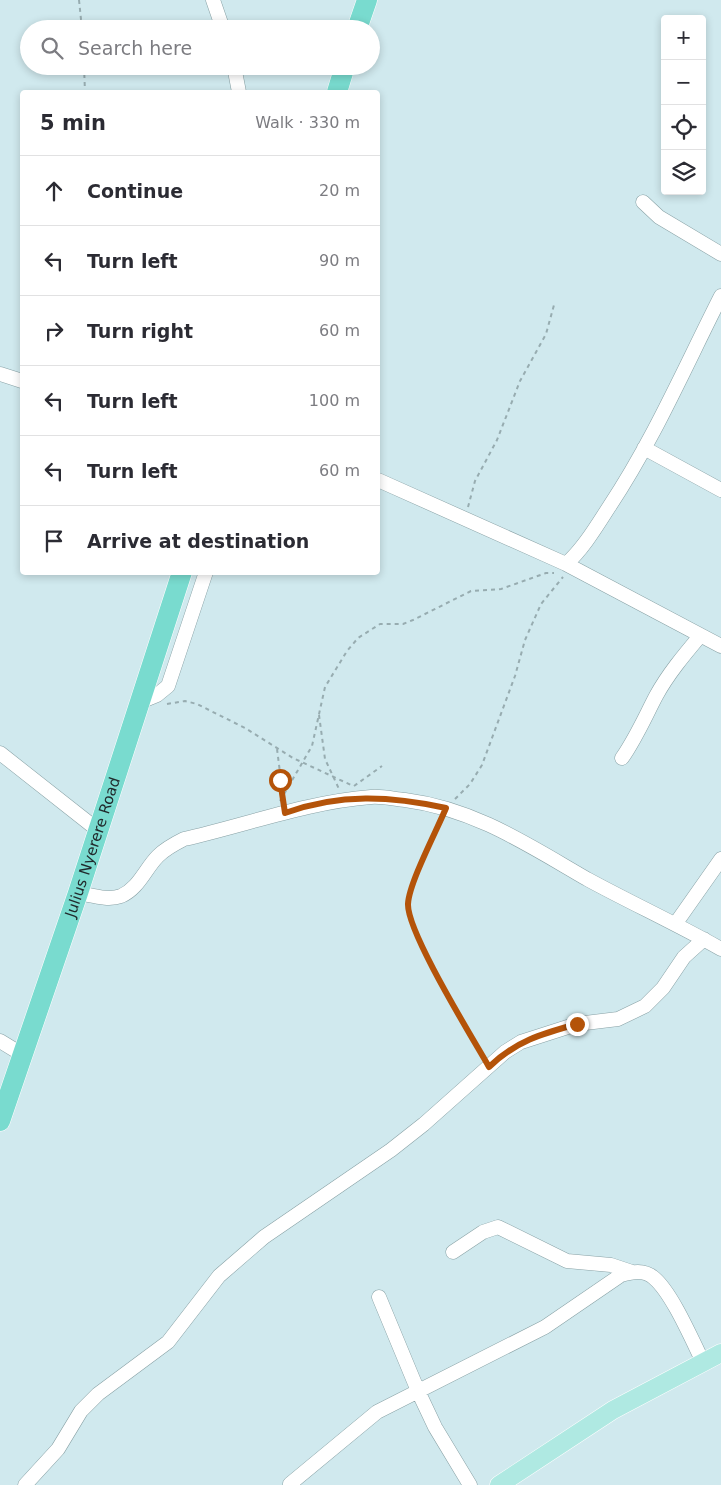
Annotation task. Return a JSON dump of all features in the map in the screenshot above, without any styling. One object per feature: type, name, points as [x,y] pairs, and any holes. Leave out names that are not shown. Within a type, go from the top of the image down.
[{"type":"highway","points":[[360,20],[367,0]]},
{"type":"highway","points":[[338,90],[343,75]]},
{"type":"highway","name":"Julius Nyerere Road","points":[[0,1121],[143,700],[181,575]]},
{"type":"main road","points":[[499,1485],[613,1410],[721,1353]]},
{"type":"street","points":[[213,0],[220,20]]},
{"type":"street","points":[[236,75],[239,90]]},
{"type":"street","points":[[643,202],[659,217],[721,254]]},
{"type":"street","points":[[566,564],[575,556],[596,528],[644,448],[721,296]]},
{"type":"street","points":[[0,374],[20,381]]},
{"type":"street","points":[[644,448],[721,490]]},
{"type":"street","points":[[380,481],[566,564],[721,646]]},
{"type":"street","points":[[143,700],[168,686],[205,575]]},
{"type":"street","points":[[622,758],[633,743],[656,696],[673,669],[700,636]]},
{"type":"street","points":[[0,753],[99,831]]},
{"type":"street","points":[[78,893],[106,898],[120,896],[136,885],[157,857],[173,844],[184,839],[346,797],[373,797],[414,801],[446,808],[506,831],[589,880],[676,923],[721,949]]},
{"type":"street","points":[[676,923],[721,859]]},
{"type":"street","points":[[25,1485],[58,1448],[81,1411],[98,1394],[168,1342],[219,1276],[264,1237],[391,1150],[489,1067],[504,1052],[520,1042],[577,1024],[610,1020],[630,1015],[645,1006],[664,988],[684,957],[704,939]]},
{"type":"street","points":[[0,1041],[23,1055]]},
{"type":"street","points":[[453,1252],[483,1232],[498,1227],[568,1261],[611,1265],[632,1272],[645,1273],[654,1278],[678,1311],[703,1362]]},
{"type":"street","points":[[290,1484],[377,1412],[545,1327],[621,1275],[632,1272]]},
{"type":"street","points":[[379,1297],[418,1391],[435,1426],[470,1485]]},
{"type":"path","points":[[80,0],[81,20]]},
{"type":"path","points":[[85,75],[86,90]]},
{"type":"path","points":[[464,518],[475,481],[497,440],[520,381],[546,334],[554,305]]},
{"type":"path","points":[[279,815],[283,796],[312,746],[325,687],[358,638],[370,628],[380,624],[403,624],[471,591],[508,587],[546,573],[566,573],[541,604],[525,640],[515,676],[482,765],[470,784],[446,808],[414,882],[408,901],[408,916],[433,966],[489,1067]]},
{"type":"path","points":[[143,700],[156,704],[185,701],[196,704],[245,728],[302,762],[373,797]]},
{"type":"path","points":[[319,711],[325,759],[332,776],[346,797],[353,786],[382,766]]},
{"type":"path","points":[[277,748],[283,796],[279,815]]},
{"type":"route","points":[[280,780],[285,813],[344,800],[373,797],[414,801],[446,808],[414,882],[408,901],[408,916],[433,966],[489,1067],[504,1052],[520,1042],[577,1024]]}]
